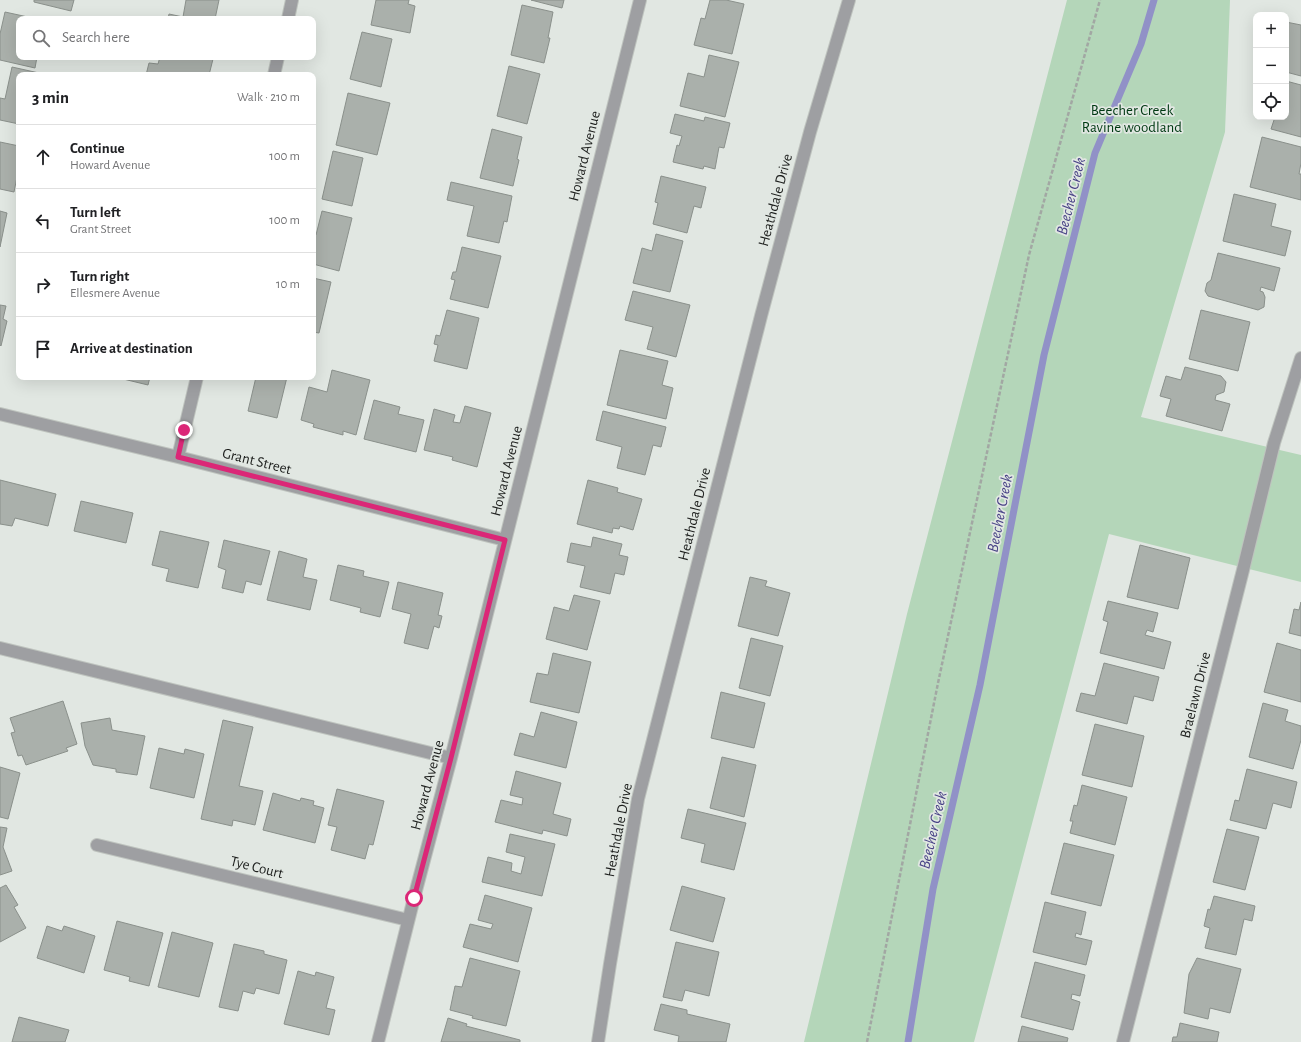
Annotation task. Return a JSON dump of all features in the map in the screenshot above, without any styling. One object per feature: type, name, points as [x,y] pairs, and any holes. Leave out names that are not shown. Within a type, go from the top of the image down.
[{"type":"street","points":[[289,16],[292,0]]},
{"type":"street","name":"Howard Avenue","points":[[378,1042],[408,920],[451,758],[640,0]]},
{"type":"street","name":"Heathdale Drive","points":[[598,1042],[638,799],[761,316],[810,132],[849,0]]},
{"type":"street","points":[[275,72],[277,60]]},
{"type":"street","name":"Braelawn Drive","points":[[1123,1042],[1274,443],[1301,358]]},
{"type":"street","points":[[178,457],[196,380]]},
{"type":"street","name":"Grant Street","points":[[0,414],[178,457],[505,540]]},
{"type":"street","points":[[0,648],[451,758]]},
{"type":"street","name":"Tye Court","points":[[97,845],[408,920]]},
{"type":"path","points":[[867,1042],[938,683],[1029,256],[1100,0]]},
{"type":"green space","name":"Beecher Creek Ravine woodland","points":[[1067,0],[1230,0],[1225,132],[1141,417],[1301,455],[1301,582],[1109,534],[974,1042],[804,1042],[907,614]]},
{"type":"building","points":[[34,0],[74,0],[71,11],[34,2]]},
{"type":"building","points":[[186,0],[219,0],[216,16],[183,16]]},
{"type":"building","points":[[376,0],[409,0],[408,4],[415,6],[410,33],[371,25]]},
{"type":"building","points":[[531,0],[564,0],[562,8]]},
{"type":"building","points":[[710,0],[726,0],[744,4],[732,54],[694,45],[701,18],[705,19]]},
{"type":"building","points":[[522,5],[553,12],[548,38],[550,38],[544,63],[511,55]]},
{"type":"building","points":[[5,12],[23,16],[16,16],[16,60],[36,60],[35,68],[0,60],[0,34]]},
{"type":"building","points":[[1289,23],[1301,25],[1301,76],[1289,73]]},
{"type":"building","points":[[362,32],[392,39],[381,87],[350,79]]},
{"type":"building","points":[[709,55],[739,62],[725,117],[680,106],[688,73],[704,77]]},
{"type":"building","points":[[159,60],[213,60],[210,72],[147,72],[149,63],[158,64]]},
{"type":"building","points":[[509,66],[540,74],[527,124],[497,116]]},
{"type":"building","points":[[12,67],[34,72],[16,72],[16,123],[0,120],[0,98],[5,99]]},
{"type":"building","points":[[1289,82],[1301,85],[1301,137],[1271,129],[1274,120],[1289,120]]},
{"type":"building","points":[[348,93],[390,103],[377,155],[336,145]]},
{"type":"building","points":[[675,114],[704,121],[705,117],[730,123],[724,148],[719,147],[715,169],[704,166],[703,169],[673,162],[677,145],[679,146],[682,136],[670,133]]},
{"type":"building","points":[[492,129],[522,137],[517,159],[519,160],[513,186],[480,178]]},
{"type":"building","points":[[1262,137],[1301,147],[1299,174],[1301,174],[1301,200],[1250,187]]},
{"type":"building","points":[[0,142],[16,145],[16,182],[14,192],[0,189]]},
{"type":"building","points":[[333,151],[363,158],[352,206],[322,199]]},
{"type":"building","points":[[661,176],[706,187],[701,208],[694,206],[687,233],[653,224],[658,203],[655,202]]},
{"type":"building","points":[[451,182],[512,196],[507,222],[504,221],[499,243],[467,236],[474,206],[447,200]]},
{"type":"building","points":[[1234,194],[1276,204],[1271,226],[1291,231],[1285,256],[1223,241]]},
{"type":"building","points":[[0,211],[7,213],[0,247]]},
{"type":"building","points":[[322,211],[352,218],[339,271],[316,265],[316,235]]},
{"type":"building","points":[[656,234],[683,241],[670,292],[633,283],[642,248],[652,251]]},
{"type":"building","points":[[462,247],[501,256],[488,308],[450,299],[455,280],[451,279],[453,272],[456,272]]},
{"type":"building","points":[[1218,253],[1280,268],[1274,291],[1261,287],[1260,291],[1263,292],[1265,297],[1264,307],[1258,310],[1208,296],[1205,291],[1207,283],[1211,280]]},
{"type":"building","points":[[316,279],[331,282],[319,333],[316,332]]},
{"type":"building","points":[[633,291],[690,305],[676,357],[647,349],[653,327],[625,320]]},
{"type":"building","points":[[0,305],[6,306],[3,319],[7,321],[1,346],[0,345]]},
{"type":"building","points":[[447,310],[479,318],[467,369],[434,361],[438,345],[434,344],[436,335],[440,336]]},
{"type":"building","points":[[1201,310],[1250,322],[1238,371],[1189,359]]},
{"type":"building","points":[[620,350],[668,361],[662,385],[673,388],[666,419],[607,405]]},
{"type":"building","points":[[1185,367],[1221,376],[1226,382],[1224,392],[1216,395],[1215,400],[1230,404],[1222,431],[1166,416],[1171,399],[1160,396],[1166,376],[1181,380]]},
{"type":"building","points":[[332,370],[370,380],[356,435],[343,431],[343,435],[313,427],[314,424],[301,420],[309,387],[327,392]]},
{"type":"building","points":[[127,380],[149,380],[148,385]]},
{"type":"building","points":[[255,380],[286,380],[277,418],[248,411]]},
{"type":"building","points":[[374,400],[400,407],[398,414],[424,420],[416,452],[364,439]]},
{"type":"building","points":[[465,406],[491,413],[477,467],[452,460],[453,457],[424,450],[434,409],[455,415],[453,422],[460,423]]},
{"type":"building","points":[[603,411],[666,427],[661,447],[653,445],[645,475],[617,468],[622,447],[596,440]]},
{"type":"building","points":[[0,480],[56,494],[48,526],[15,518],[12,526],[0,524]]},
{"type":"building","points":[[588,480],[618,488],[617,492],[642,499],[633,530],[620,526],[619,529],[613,528],[612,533],[577,524]]},
{"type":"building","points":[[81,501],[133,513],[126,543],[74,531]]},
{"type":"building","points":[[160,531],[209,542],[198,588],[166,581],[169,569],[152,565]]},
{"type":"building","points":[[593,537],[622,544],[619,555],[628,557],[624,575],[615,573],[610,594],[580,587],[585,566],[567,562],[571,543],[591,547]]},
{"type":"building","points":[[224,540],[270,551],[261,585],[246,581],[243,593],[222,588],[226,570],[218,567]]},
{"type":"building","points":[[1140,545],[1190,558],[1178,609],[1127,597]]},
{"type":"building","points":[[279,551],[307,559],[303,577],[317,580],[310,610],[267,600]]},
{"type":"building","points":[[338,565],[364,571],[363,576],[389,582],[380,617],[360,612],[361,608],[330,600]]},
{"type":"building","points":[[750,577],[767,581],[765,586],[790,593],[778,636],[738,626]]},
{"type":"building","points":[[398,582],[443,593],[438,615],[442,616],[439,628],[434,626],[428,649],[404,643],[411,614],[392,609]]},
{"type":"building","points":[[574,595],[600,601],[587,650],[546,639],[554,607],[569,611]]},
{"type":"building","points":[[1108,601],[1158,613],[1153,632],[1147,630],[1145,635],[1171,642],[1164,669],[1100,653],[1108,622],[1103,620]]},
{"type":"building","points":[[1301,602],[1301,636],[1289,633],[1294,609],[1299,610]]},
{"type":"building","points":[[751,638],[783,646],[770,696],[739,688]]},
{"type":"building","points":[[1277,643],[1301,650],[1301,702],[1264,692]]},
{"type":"building","points":[[553,653],[591,662],[579,713],[530,702],[537,673],[548,675]]},
{"type":"building","points":[[1104,663],[1159,677],[1153,701],[1134,696],[1127,724],[1076,711],[1081,693],[1095,696]]},
{"type":"building","points":[[721,692],[765,703],[754,748],[711,738]]},
{"type":"building","points":[[63,701],[77,744],[66,748],[68,751],[26,765],[22,755],[18,756],[11,733],[15,732],[10,718]]},
{"type":"building","points":[[1263,703],[1288,710],[1285,721],[1301,726],[1301,740],[1293,769],[1249,757]]},
{"type":"building","points":[[541,712],[577,722],[566,768],[514,755],[520,733],[534,737]]},
{"type":"building","points":[[110,718],[112,730],[145,736],[137,775],[116,772],[116,769],[93,765],[85,746],[81,723]]},
{"type":"building","points":[[223,720],[253,727],[239,786],[263,791],[255,825],[233,820],[232,826],[201,819]]},
{"type":"building","points":[[1095,724],[1144,736],[1132,787],[1082,775]]},
{"type":"building","points":[[159,748],[184,754],[185,749],[204,754],[194,798],[150,788]]},
{"type":"building","points":[[722,757],[756,765],[744,817],[710,808]]},
{"type":"building","points":[[0,767],[20,773],[8,819],[0,817]]},
{"type":"building","points":[[1247,769],[1297,782],[1291,808],[1273,803],[1266,829],[1230,820],[1235,800],[1239,801]]},
{"type":"building","points":[[516,771],[561,783],[553,814],[571,819],[567,836],[543,830],[542,834],[495,822],[501,800],[522,805],[523,798],[510,795]]},
{"type":"building","points":[[1082,785],[1127,797],[1115,845],[1070,833],[1073,821],[1070,821],[1074,805],[1077,806]]},
{"type":"building","points":[[337,789],[384,801],[373,845],[369,844],[365,859],[331,850],[337,827],[328,825]]},
{"type":"building","points":[[273,793],[300,801],[301,798],[314,801],[313,805],[324,808],[315,843],[263,830]]},
{"type":"building","points":[[688,809],[746,823],[734,870],[701,862],[705,844],[681,838]]},
{"type":"building","points":[[0,827],[7,828],[3,847],[12,871],[0,875]]},
{"type":"building","points":[[1227,829],[1259,837],[1245,890],[1213,882]]},
{"type":"building","points":[[510,834],[555,844],[542,896],[482,882],[488,857],[512,863],[511,871],[521,874],[525,857],[506,852]]},
{"type":"building","points":[[1064,843],[1114,855],[1101,906],[1051,894]]},
{"type":"building","points":[[6,885],[18,905],[14,907],[26,928],[0,942],[0,888]]},
{"type":"building","points":[[682,886],[725,898],[713,942],[670,930]]},
{"type":"building","points":[[485,895],[532,908],[518,962],[463,947],[470,924],[491,929],[493,924],[478,920]]},
{"type":"building","points":[[1214,896],[1255,906],[1252,921],[1244,919],[1236,955],[1205,948],[1210,928],[1204,926],[1208,909],[1210,910]]},
{"type":"building","points":[[1045,902],[1086,912],[1081,935],[1076,933],[1075,937],[1092,941],[1086,965],[1033,952]]},
{"type":"building","points":[[117,921],[163,933],[149,986],[129,981],[130,977],[104,970]]},
{"type":"building","points":[[47,926],[62,931],[64,926],[95,936],[84,973],[37,958]]},
{"type":"building","points":[[172,932],[213,943],[199,997],[158,987]]},
{"type":"building","points":[[676,942],[719,952],[709,996],[685,990],[682,1001],[663,997]]},
{"type":"building","points":[[234,944],[264,951],[264,954],[287,960],[279,994],[256,988],[254,994],[243,991],[238,1011],[219,1007]]},
{"type":"building","points":[[470,958],[520,971],[506,1026],[472,1018],[473,1016],[450,1010],[455,986],[462,987]]},
{"type":"building","points":[[1197,958],[1241,969],[1230,1013],[1210,1008],[1208,1019],[1184,1013],[1189,974]]},
{"type":"building","points":[[1035,962],[1085,975],[1080,996],[1072,994],[1071,999],[1080,1002],[1073,1030],[1021,1017]]},
{"type":"building","points":[[298,971],[315,976],[316,972],[334,977],[326,1008],[335,1010],[329,1035],[284,1024]]},
{"type":"building","points":[[661,1004],[687,1010],[687,1014],[730,1024],[726,1042],[678,1042],[679,1036],[654,1030]]},
{"type":"building","points":[[19,1017],[69,1030],[65,1042],[12,1042]]},
{"type":"building","points":[[448,1018],[467,1024],[466,1026],[520,1040],[520,1042],[441,1042]]},
{"type":"building","points":[[1180,1023],[1219,1032],[1217,1042],[1172,1042],[1173,1037],[1177,1037]]},
{"type":"building","points":[[1022,1026],[1068,1038],[1067,1042],[1018,1042]]},
{"type":"waterway","name":"Beecher Creek","points":[[908,1042],[933,889],[980,685],[1044,355],[1095,153],[1141,44],[1154,0]]},
{"type":"route","points":[[184,430],[178,457],[505,540],[451,758],[414,898]]}]
